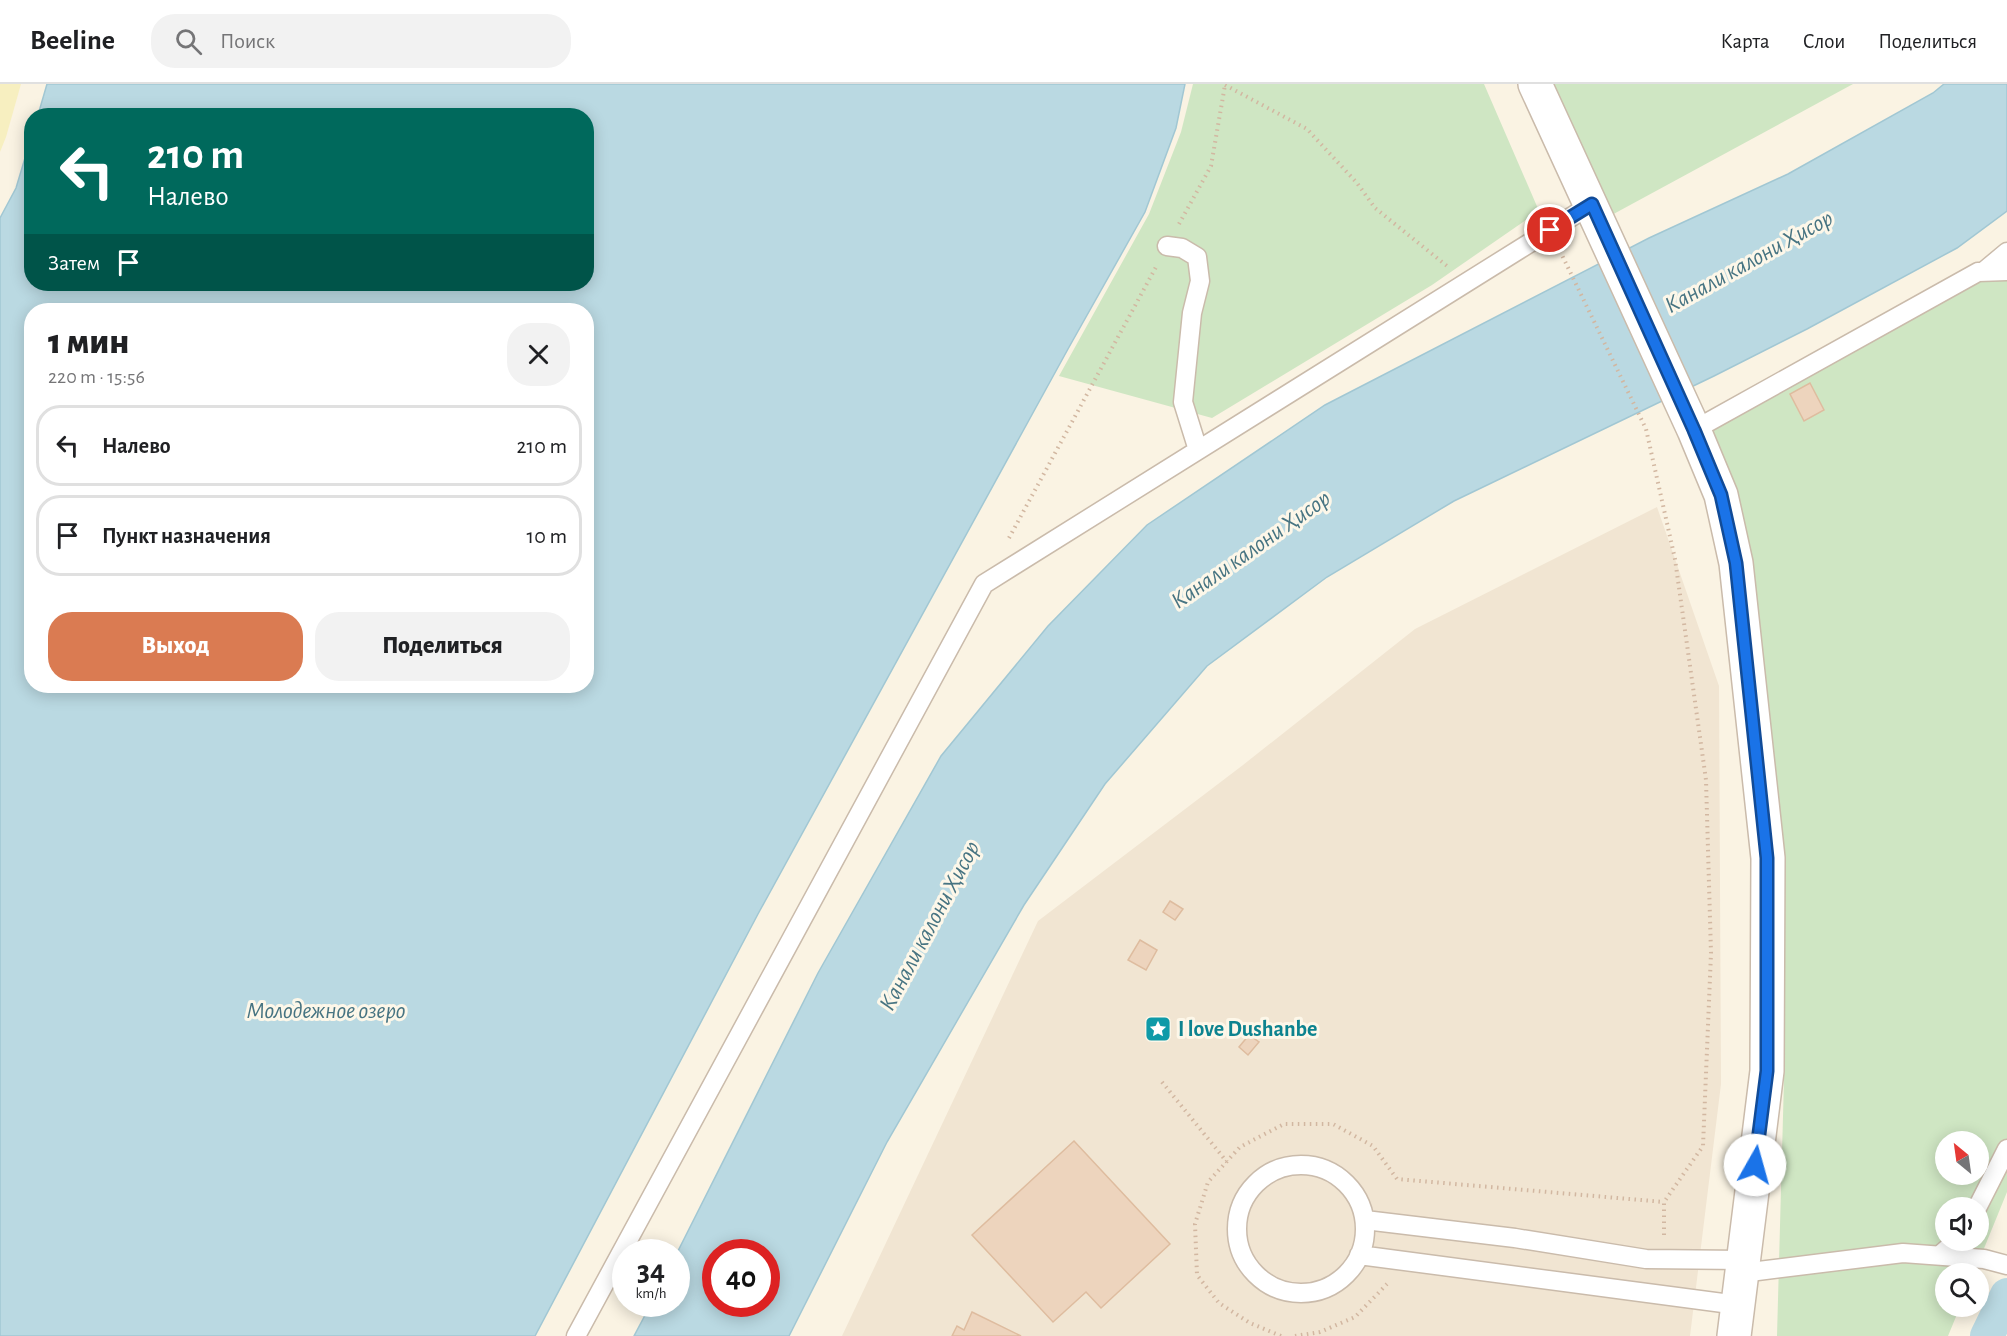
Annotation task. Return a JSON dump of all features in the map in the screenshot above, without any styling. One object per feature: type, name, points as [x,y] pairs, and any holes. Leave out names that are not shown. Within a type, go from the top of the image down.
[{"type":"street","points":[[1535,84],[1694,430],[1721,495],[1736,563],[1767,858],[1767,1071],[1739,1294]]},
{"type":"lane","points":[[576,1336],[984,584],[1592,204]]},
{"type":"lane","points":[[1167,246],[1182,248],[1197,257],[1200,281],[1192,313],[1183,402],[1198,450]]},
{"type":"lane","points":[[1983,272],[2007,252]]},
{"type":"lane","points":[[1694,430],[1978,272],[2007,271]]},
{"type":"lane","points":[[1983,1197],[2007,1149]]},
{"type":"lane","points":[[1299,1165],[1329,1170],[1346,1183],[1358,1199],[1365,1220],[1364,1242],[1359,1255],[1356,1263],[1341,1279],[1322,1290],[1301,1293],[1279,1290],[1259,1279],[1245,1262],[1238,1243],[1236,1222],[1242,1203],[1253,1186],[1269,1173],[1288,1166],[1299,1165]]},
{"type":"lane","points":[[1365,1220],[1515,1238],[1646,1259],[1739,1294]]},
{"type":"lane","points":[[1940,1255],[1945,1251]]},
{"type":"lane","points":[[1359,1255],[1739,1294],[1903,1253],[1984,1259],[2007,1265]]},
{"type":"path","points":[[984,584],[1211,166],[1225,85],[1307,129],[1357,183],[1375,208],[1449,267]]},
{"type":"path","points":[[1558,248],[1646,429],[1675,559],[1706,780],[1711,953],[1703,1146],[1664,1202]]},
{"type":"path","points":[[1162,1082],[1227,1162]]},
{"type":"path","points":[[1295,1336],[1320,1332],[1355,1317],[1395,1275]]},
{"type":"shaded area","points":[[1657,507],[1719,686],[1721,1084],[1690,1336],[842,1336],[1038,921],[1243,765],[1415,629]]},
{"type":"green space","points":[[1193,84],[1484,84],[1539,211],[1432,285],[1212,418],[1059,376],[1149,214],[1181,132]]},
{"type":"green space","points":[[1549,84],[1853,84],[1608,217]]},
{"type":"green space","points":[[2007,278],[2007,1192],[1989,1236],[1989,1197],[1935,1197],[1935,1251],[1983,1251],[1978,1263],[1935,1263],[1935,1317],[1956,1317],[1948,1336],[1777,1336],[1785,1043],[1778,837],[1706,433],[1981,279]]},
{"type":"sand","points":[[0,84],[21,84],[0,152]]},
{"type":"water","name":"Молодежное озеро","points":[[47,84],[1185,84],[1176,128],[1145,212],[758,914],[535,1336],[0,1336],[0,218],[16,188],[24,161],[24,291],[594,291],[594,108],[40,108]]},
{"type":"water","name":"Канали калони Ҳисор","points":[[1944,84],[2007,84],[2007,211],[1957,248],[1714,376],[1454,501],[1327,577],[1207,666],[1105,784],[1024,905],[887,1142],[789,1336],[634,1336],[644,1317],[690,1317],[690,1239],[684,1239],[818,973],[941,756],[1048,626],[1147,525],[1325,405],[1649,238],[1788,174],[1933,93]]},
{"type":"building","points":[[1810,383],[1824,410],[1804,421],[1790,394]]},
{"type":"building","points":[[1170,901],[1183,909],[1175,920],[1163,912]]},
{"type":"building","points":[[1140,940],[1157,950],[1146,970],[1128,960]]},
{"type":"building","points":[[1249,1035],[1259,1042],[1248,1055],[1239,1047]]},
{"type":"building","points":[[1074,1141],[1170,1244],[1101,1308],[1086,1292],[1053,1322],[972,1235]]},
{"type":"building","points":[[972,1312],[1021,1336],[952,1336],[957,1326],[964,1330]]},
{"type":"waterway","points":[[1987,1336],[2007,1295]]},
{"type":"place","name":"I love Dushanbe","points":[[1158,1029]]},
{"type":"route","points":[[1550,230],[1592,204],[1721,495],[1731,540],[1736,563],[1767,858],[1767,1071],[1755,1165]]}]
